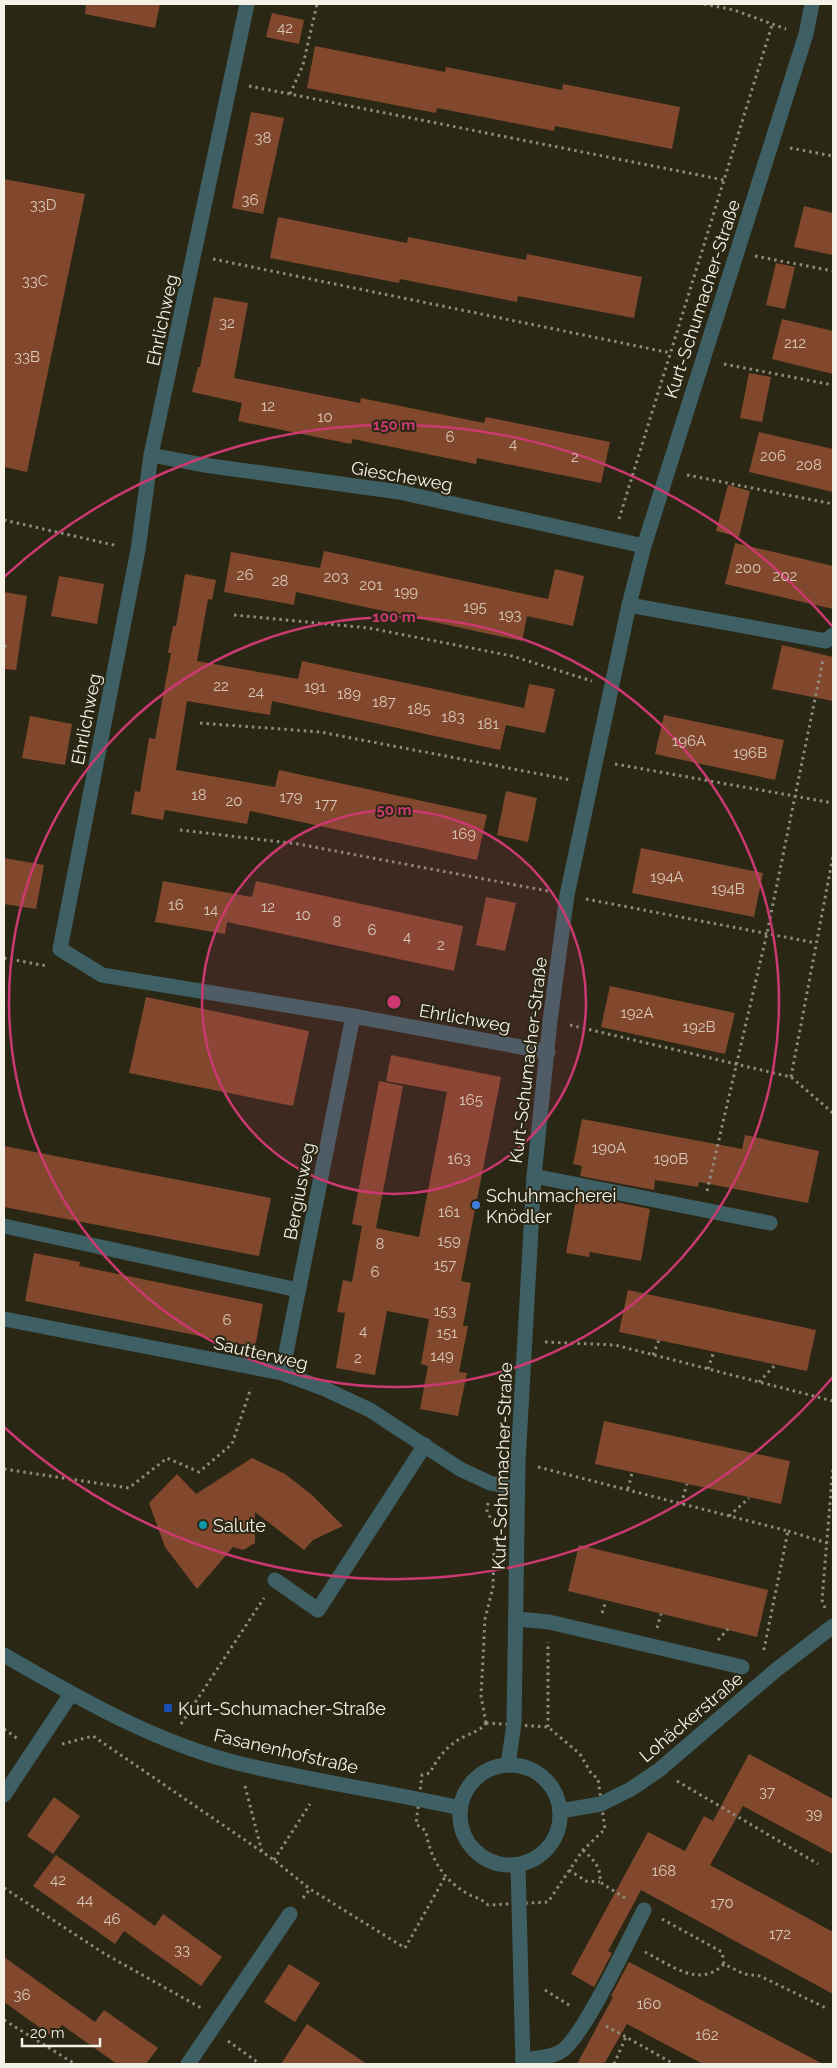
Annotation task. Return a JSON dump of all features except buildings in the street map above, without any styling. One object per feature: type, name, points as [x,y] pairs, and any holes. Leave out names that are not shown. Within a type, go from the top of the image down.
[{"type":"street","name":"Ehrlichweg","points":[[247,4],[195,256],[151,454],[138,550],[60,948],[102,975],[353,1016],[548,1052]]},
{"type":"street","name":"Kurt-Schumacher-Straße","points":[[508,1765],[514,1724],[517,1618],[517,1488],[534,1176],[550,1020],[567,895],[629,606],[644,546],[806,34],[812,4]]},
{"type":"street","name":"Giescheweg","points":[[151,454],[204,465],[399,492],[644,546]]},
{"type":"street","points":[[629,606],[830,638]]},
{"type":"street","name":"Bergiusweg","points":[[282,1373],[353,1016]]},
{"type":"street","points":[[534,1176],[770,1224]]},
{"type":"street","points":[[4,1226],[298,1290]]},
{"type":"street","name":"Sautterweg","points":[[4,1319],[282,1373],[325,1389],[370,1410],[460,1469],[490,1482],[517,1488]]},
{"type":"street","points":[[275,1580],[318,1610],[425,1445]]},
{"type":"street","points":[[517,1618],[548,1622],[742,1667]]},
{"type":"street","name":"Lohäckerstraße","points":[[560,1811],[601,1804],[631,1789],[659,1770],[831,1621]]},
{"type":"street","name":"Fasanenhofstraße","points":[[4,1655],[71,1694],[170,1740],[239,1763],[460,1808]]},
{"type":"street","points":[[4,1795],[35,1751],[71,1694]]},
{"type":"street","points":[[508,1765],[523,1767],[537,1773],[549,1784],[556,1796],[560,1811],[559,1826],[549,1846],[532,1860],[518,1865],[502,1865],[487,1860],[474,1851],[462,1831],[460,1808],[465,1792],[476,1778],[491,1769],[508,1765]]},
{"type":"street","points":[[518,1865],[523,2062],[560,2053],[569,2046],[588,2016],[644,1910]]},
{"type":"street","points":[[188,2064],[290,1914]]},
{"type":"path","points":[[290,94],[303,65],[317,4]]},
{"type":"path","points":[[704,4],[734,10],[772,25],[806,34]]},
{"type":"path","points":[[612,539],[772,25]]},
{"type":"path","points":[[231,82],[724,180]]},
{"type":"path","points":[[771,144],[833,156]]},
{"type":"path","points":[[736,252],[833,271]]},
{"type":"path","points":[[195,256],[671,353]]},
{"type":"path","points":[[702,360],[833,385]]},
{"type":"path","points":[[667,471],[833,504]]},
{"type":"path","points":[[4,520],[138,550]]},
{"type":"path","points":[[234,615],[379,630],[512,656],[611,688]]},
{"type":"path","points":[[703,1211],[767,933],[830,638]]},
{"type":"path","points":[[200,723],[320,732],[591,784]]},
{"type":"path","points":[[596,760],[833,803]]},
{"type":"path","points":[[180,830],[298,844],[816,943]]},
{"type":"path","points":[[792,1077],[833,856]]},
{"type":"path","points":[[4,958],[53,967],[60,948]]},
{"type":"path","points":[[550,1020],[737,1062],[792,1077],[833,1113]]},
{"type":"path","points":[[653,1355],[659,1340]]},
{"type":"path","points":[[525,1342],[615,1345],[833,1401]]},
{"type":"path","points":[[708,1369],[714,1351]]},
{"type":"path","points":[[759,1382],[776,1364]]},
{"type":"path","points":[[4,1469],[129,1488],[167,1458],[199,1472],[232,1444],[258,1369]]},
{"type":"path","points":[[518,1462],[827,1542]]},
{"type":"path","points":[[831,1621],[822,1600],[833,1467]]},
{"type":"path","points":[[628,1490],[632,1472]]},
{"type":"path","points":[[490,1482],[487,1511],[494,1522],[494,1532]]},
{"type":"path","points":[[681,1504],[687,1484]]},
{"type":"path","points":[[729,1517],[749,1498]]},
{"type":"path","points":[[762,1659],[788,1531]]},
{"type":"path","points":[[486,1723],[548,1727],[580,1754],[590,1773],[598,1779],[605,1829],[583,1850],[548,1902],[488,1905],[481,1898],[468,1894],[445,1877],[429,1851],[426,1831],[416,1824],[422,1774],[430,1773],[438,1758],[465,1736],[481,1730],[486,1723],[482,1687],[485,1619],[493,1587],[494,1541]]},
{"type":"path","points":[[170,1740],[275,1580]]},
{"type":"path","points":[[548,1622],[548,1727]]},
{"type":"path","points":[[35,1751],[93,1736],[274,1860],[310,1889],[406,1948],[445,1877]]},
{"type":"path","points":[[239,1763],[262,1853]]},
{"type":"path","points":[[659,1770],[818,1864]]},
{"type":"path","points":[[274,1860],[310,1804]]},
{"type":"path","points":[[583,1850],[596,1862],[601,1872],[600,1882]]},
{"type":"path","points":[[569,1870],[586,1881],[600,1882],[644,1910],[722,1952],[724,1964]]},
{"type":"path","points":[[4,1888],[215,2023],[260,2064]]},
{"type":"path","points":[[626,1943],[696,1977],[715,1974],[724,1964]]},
{"type":"path","points":[[724,1964],[744,1974],[760,1976],[826,2008]]},
{"type":"path","points":[[4,2020],[75,2064]]},
{"type":"path","points":[[614,2064],[626,2038],[674,2064]]},
{"type":"place","name":"Schuhmacherei Knödler","points":[[476,1205]]},
{"type":"place","name":"Salute","points":[[203,1525]]},
{"type":"place","name":"Kurt-Schumacher-Straße","points":[[168,1708]]}]
